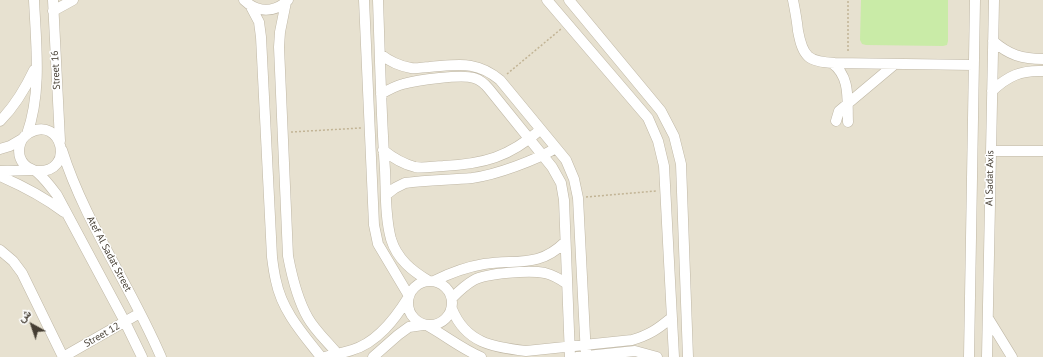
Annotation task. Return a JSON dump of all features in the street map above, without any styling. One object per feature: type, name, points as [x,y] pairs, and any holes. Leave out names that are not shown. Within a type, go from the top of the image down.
[{"type":"street","name":"Street 16","points":[[24,136],[35,102],[36,51],[34,0]]},
{"type":"street","name":"Street 16","points":[[52,0],[61,145]]},
{"type":"street","points":[[53,11],[73,0]]},
{"type":"street","points":[[364,0],[374,225],[378,244],[408,297],[410,314],[416,321],[469,352],[482,357]]},
{"type":"street","points":[[378,0],[383,150],[388,221],[391,240],[400,257],[412,271],[431,281],[442,284],[448,290],[457,321],[465,331],[492,345],[526,351],[632,340],[647,335],[660,328],[671,318]]},
{"type":"street","points":[[547,0],[648,118],[658,141],[664,166],[674,357]]},
{"type":"street","points":[[569,0],[660,111],[674,136],[681,164],[688,357]]},
{"type":"street","points":[[793,0],[801,47],[812,59],[832,63],[974,65]]},
{"type":"street","name":"Al Sadat Axis","points":[[969,357],[975,0]]},
{"type":"street","name":"Al Sadat Axis","points":[[987,357],[994,0]]},
{"type":"street","points":[[247,2],[260,9],[271,10],[287,1]]},
{"type":"street","points":[[287,1],[280,32],[279,47],[288,256],[292,278],[308,319],[338,355]]},
{"type":"street","points":[[247,2],[259,22],[261,37],[272,256],[276,282],[284,306],[321,357]]},
{"type":"street","points":[[993,41],[1003,50],[1017,56],[1031,59],[1043,59]]},
{"type":"street","points":[[36,51],[54,51]]},
{"type":"street","points":[[380,54],[390,61],[412,68],[461,65],[476,66],[490,72],[500,80],[566,160],[574,179],[578,198],[585,344],[581,357],[635,352],[657,357]]},
{"type":"street","points":[[832,63],[845,80],[848,92],[848,122]]},
{"type":"street","points":[[836,121],[837,113],[895,64]]},
{"type":"street","points":[[0,121],[16,104],[36,66]]},
{"type":"street","points":[[992,91],[1002,81],[1016,74],[1031,71],[1043,71]]},
{"type":"street","points":[[381,94],[392,88],[415,82],[463,77],[474,78],[484,83],[544,155],[561,183],[564,200],[570,357]]},
{"type":"street","points":[[0,149],[10,146],[33,130],[41,129],[55,135],[61,145],[61,155],[56,164],[47,170],[0,170]]},
{"type":"street","points":[[383,150],[399,161],[418,168],[467,164],[496,157],[510,151],[530,139],[540,130]]},
{"type":"street","points":[[24,136],[19,146],[19,153],[25,166],[33,170]]},
{"type":"street","name":"Atef Al Sadat Street","points":[[61,145],[75,188],[140,313],[161,357]]},
{"type":"street","points":[[386,195],[394,188],[405,183],[473,178],[502,170],[544,155],[556,148]]},
{"type":"street","points":[[991,151],[1043,151]]},
{"type":"street","name":"Atef Al Sadat Street","points":[[33,170],[47,182],[68,214],[142,357]]},
{"type":"street","points":[[0,176],[28,188],[68,214]]},
{"type":"street","points":[[325,357],[338,355],[367,343],[389,325],[416,286],[467,268],[484,264],[530,261],[543,258],[556,252],[565,242]]},
{"type":"street","points":[[0,250],[13,261],[22,273],[63,357]]},
{"type":"street","points":[[373,357],[409,327],[436,325],[443,321],[448,316],[452,303],[462,288],[474,280],[489,275],[533,272],[545,273],[557,277],[567,284]]},
{"type":"street","points":[[970,303],[988,303]]},
{"type":"street","name":"Street 12","points":[[63,357],[140,313]]},
{"type":"street","points":[[988,317],[1012,357]]},
{"type":"path","points":[[848,0],[848,51]]},
{"type":"path","points":[[500,80],[567,24]]},
{"type":"path","points":[[283,132],[370,128]]},
{"type":"path","points":[[578,198],[665,191]]},
{"type":"shaded area","points":[[0,0],[1043,0],[1043,357],[0,357]]},
{"type":"green space","points":[[861,0],[948,0],[947,45],[862,44],[860,40]]}]
